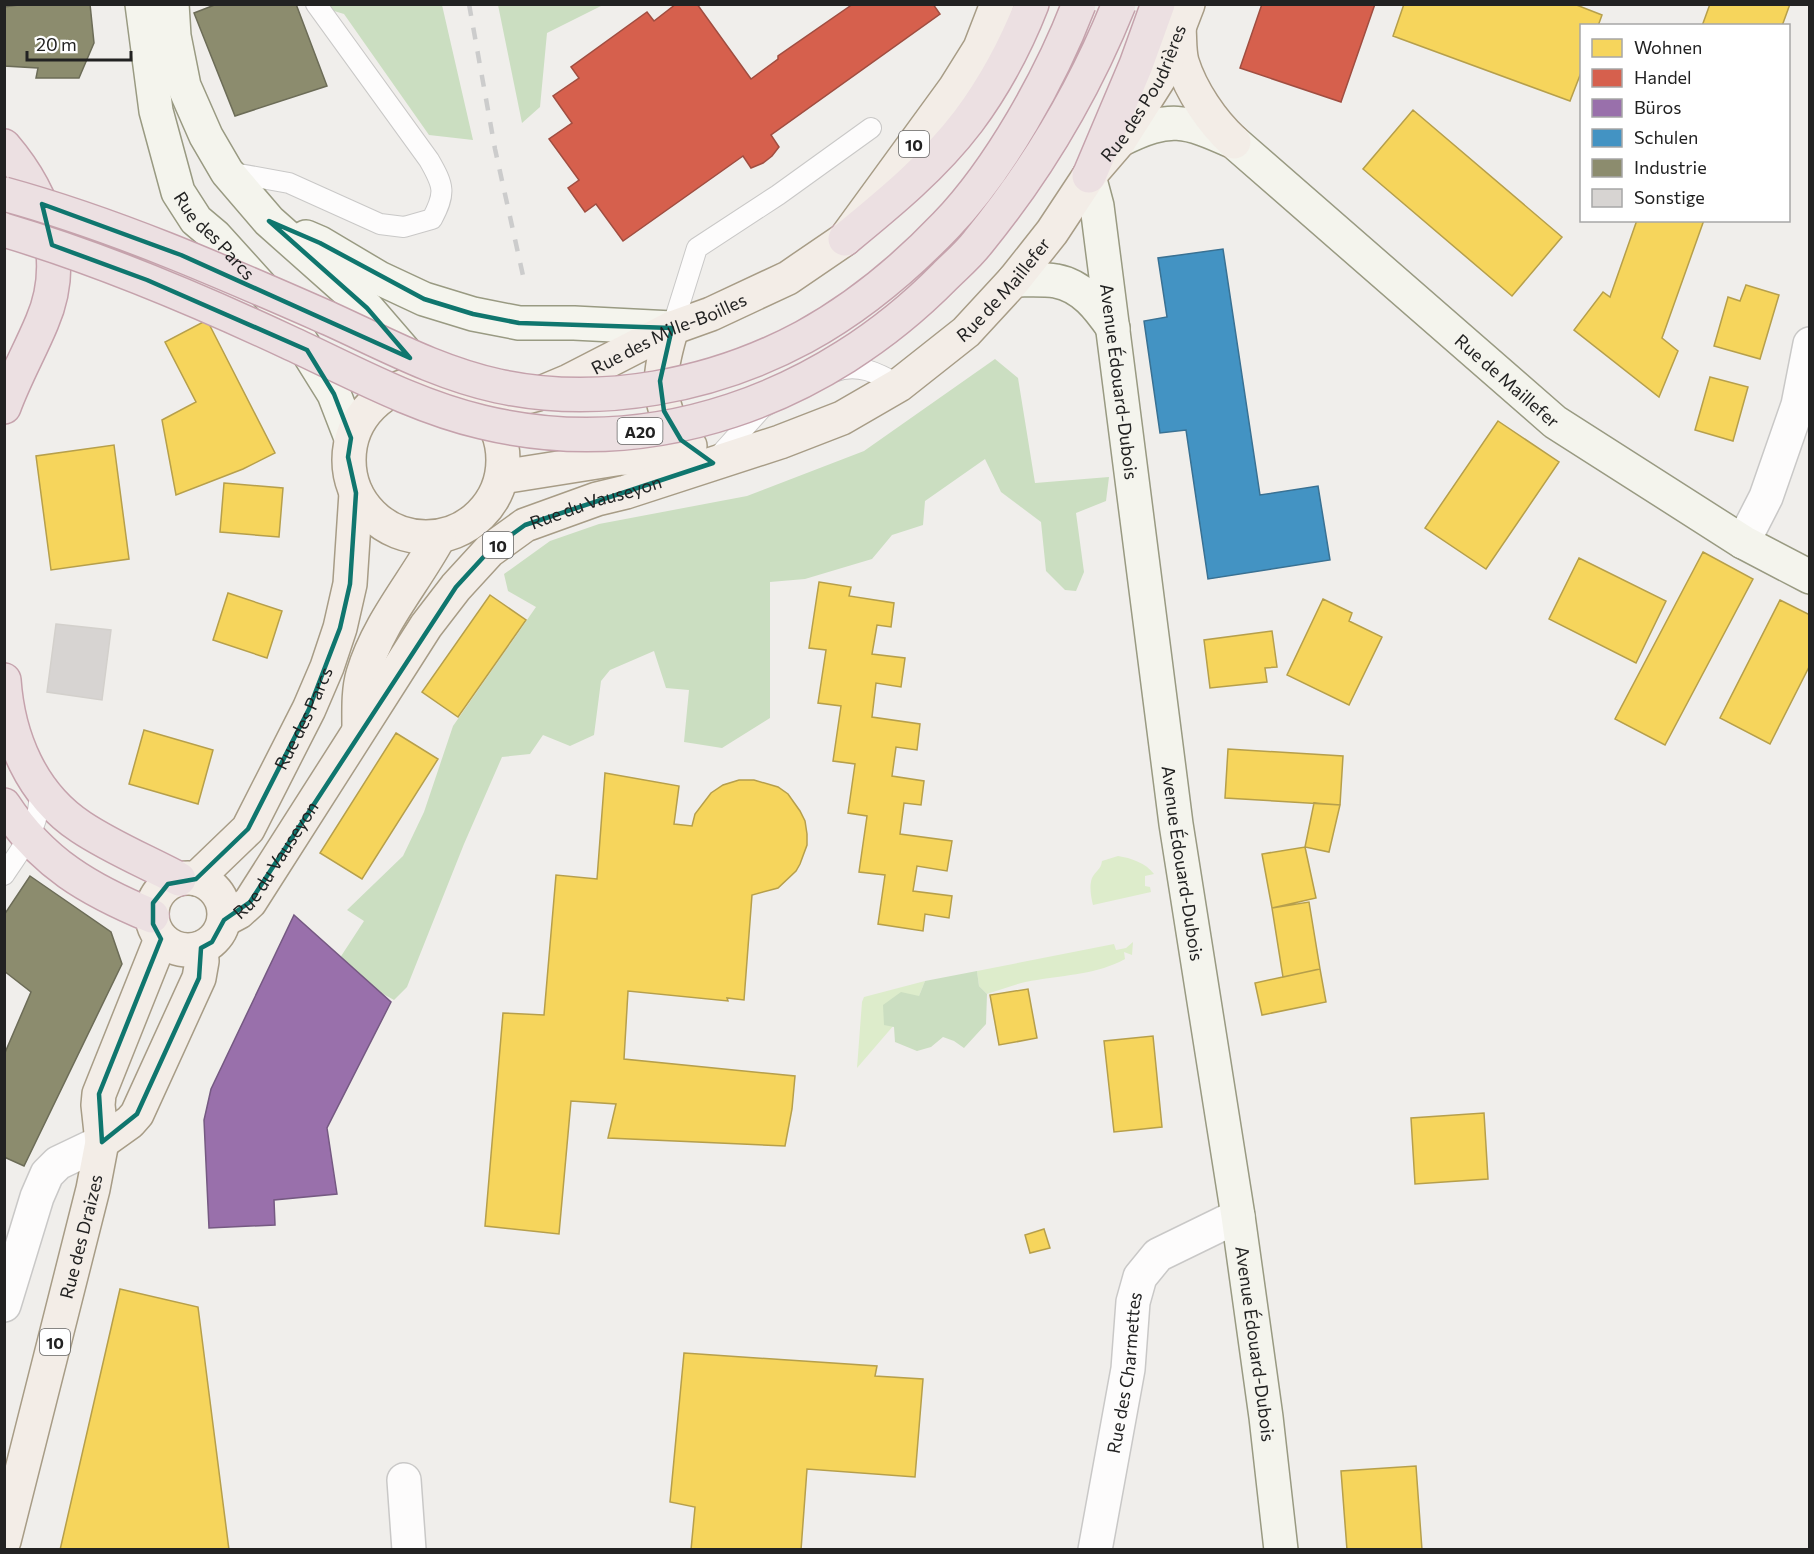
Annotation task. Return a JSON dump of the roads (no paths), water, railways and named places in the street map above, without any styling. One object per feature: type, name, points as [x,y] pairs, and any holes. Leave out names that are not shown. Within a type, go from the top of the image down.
[{"type":"highway","points":[[845,238],[922,172],[968,122],[992,85],[1023,27],[1032,4]]},
{"type":"highway","name":"A20","points":[[4,194],[61,209],[111,226],[334,321],[412,359],[497,386],[534,392],[586,395],[639,390],[697,380],[766,355],[806,336],[861,300],[906,264],[948,223],[984,178],[1018,129],[1079,4]]},
{"type":"highway","name":"A20","points":[[4,230],[147,280],[433,408],[483,423],[538,431],[591,435],[658,430],[715,417],[765,399],[816,375],[876,337],[926,296],[976,245],[1050,144],[1082,88],[1119,4]]},
{"type":"highway","points":[[1089,176],[1136,65],[1175,12]]},
{"type":"highway","points":[[4,147],[22,169],[39,197],[49,225],[54,256],[53,279],[43,321],[18,370],[4,407]]},
{"type":"highway","points":[[4,680],[9,718],[16,742],[26,766],[56,807],[79,826],[188,879]]},
{"type":"highway","points":[[4,805],[28,838],[62,869],[156,927]]},
{"type":"main road","name":"10","points":[[845,238],[956,88],[980,48],[997,4]]},
{"type":"main road","points":[[1175,12],[1182,61],[1193,87],[1218,127],[1234,142]]},
{"type":"main road","name":"Rue des Poudrières","points":[[1089,176],[1120,140],[1161,77],[1175,12]]},
{"type":"main road","name":"Rue de Maillefer","points":[[899,385],[966,332],[1014,280],[1052,232],[1089,176]]},
{"type":"main road","name":"Rue des Mille-Boilles","points":[[483,408],[538,394],[569,381],[672,328],[711,314],[788,278],[845,238]]},
{"type":"main road","points":[[672,328],[664,354],[660,381],[664,411],[681,440],[713,463]]},
{"type":"main road","points":[[432,383],[464,392],[483,408],[496,428],[503,452],[502,477],[496,494],[486,510],[472,523],[457,532],[439,537],[414,537],[390,529],[370,514],[356,493],[350,476],[348,457],[351,438],[363,415],[382,396],[406,385],[432,383]]},
{"type":"main road","name":"Rue du Vauseyon","points":[[224,920],[239,912],[250,902],[426,626],[456,587],[489,551],[525,525],[597,499],[626,492],[780,442],[842,418],[899,385]]},
{"type":"main road","name":"Rue du Vauseyon","points":[[502,477],[622,458],[713,463]]},
{"type":"main road","name":"Rue des Parcs","points":[[188,879],[248,829],[309,710],[340,628],[350,584],[356,493]]},
{"type":"main road","points":[[359,730],[363,675],[374,644],[439,537]]},
{"type":"main road","points":[[188,879],[214,889],[224,908],[224,920],[220,932],[212,942],[190,951],[180,950],[170,946],[156,927],[153,903],[159,892],[168,884],[188,879]]},
{"type":"main road","name":"Rue des Draizes","points":[[4,1541],[82,1237],[102,1142],[99,1094],[156,927]]},
{"type":"main road","points":[[102,1142],[130,1122],[137,1114],[199,978],[202,961],[201,948]]},
{"type":"street","name":"Rue des Parcs","points":[[152,6],[174,36],[184,86],[206,136],[227,172],[269,221],[367,308],[432,383]]},
{"type":"street","name":"Rue des Parcs","points":[[152,6],[156,111],[177,192],[196,220],[215,236],[281,309],[334,394],[351,438]]},
{"type":"street","name":"Rue de Maillefer","points":[[1120,140],[1142,129],[1165,122],[1188,124],[1234,142],[1555,422],[1743,542],[1809,577]]},
{"type":"street","name":"Avenue Édouard-Dubois","points":[[1089,176],[1097,206],[1176,824],[1238,1216],[1266,1418],[1281,1550]]},
{"type":"street","name":"Rue des Parcs","points":[[269,221],[321,243],[379,278],[424,299],[473,315],[519,323],[672,328]]},
{"type":"street","points":[[1014,280],[1058,281],[1079,290],[1095,304],[1113,328]]},
{"type":"street","points":[[1743,542],[1766,497],[1798,405],[1809,344]]},
{"type":"street","points":[[4,1305],[37,1197],[47,1174],[58,1163],[102,1142]]},
{"type":"street","name":"Rue des Charmettes","points":[[1095,1550],[1128,1369],[1133,1302],[1140,1277],[1158,1255],[1238,1216]]},
{"type":"street","points":[[404,1480],[410,1550]]},
{"type":"lane","points":[[227,172],[289,183],[380,224],[404,227],[432,219],[442,199],[438,176],[429,160],[316,4]]},
{"type":"lane","points":[[672,328],[697,249],[778,195],[871,128]]},
{"type":"lane","points":[[713,463],[762,408],[781,395],[837,370],[861,368],[878,373],[899,385]]},
{"type":"lane","points":[[4,876],[36,824],[40,809],[40,788]]},
{"type":"lane","points":[[28,838],[41,829],[60,824],[79,826]]},
{"type":"railway","points":[[469,4],[495,149],[524,280]]}]
